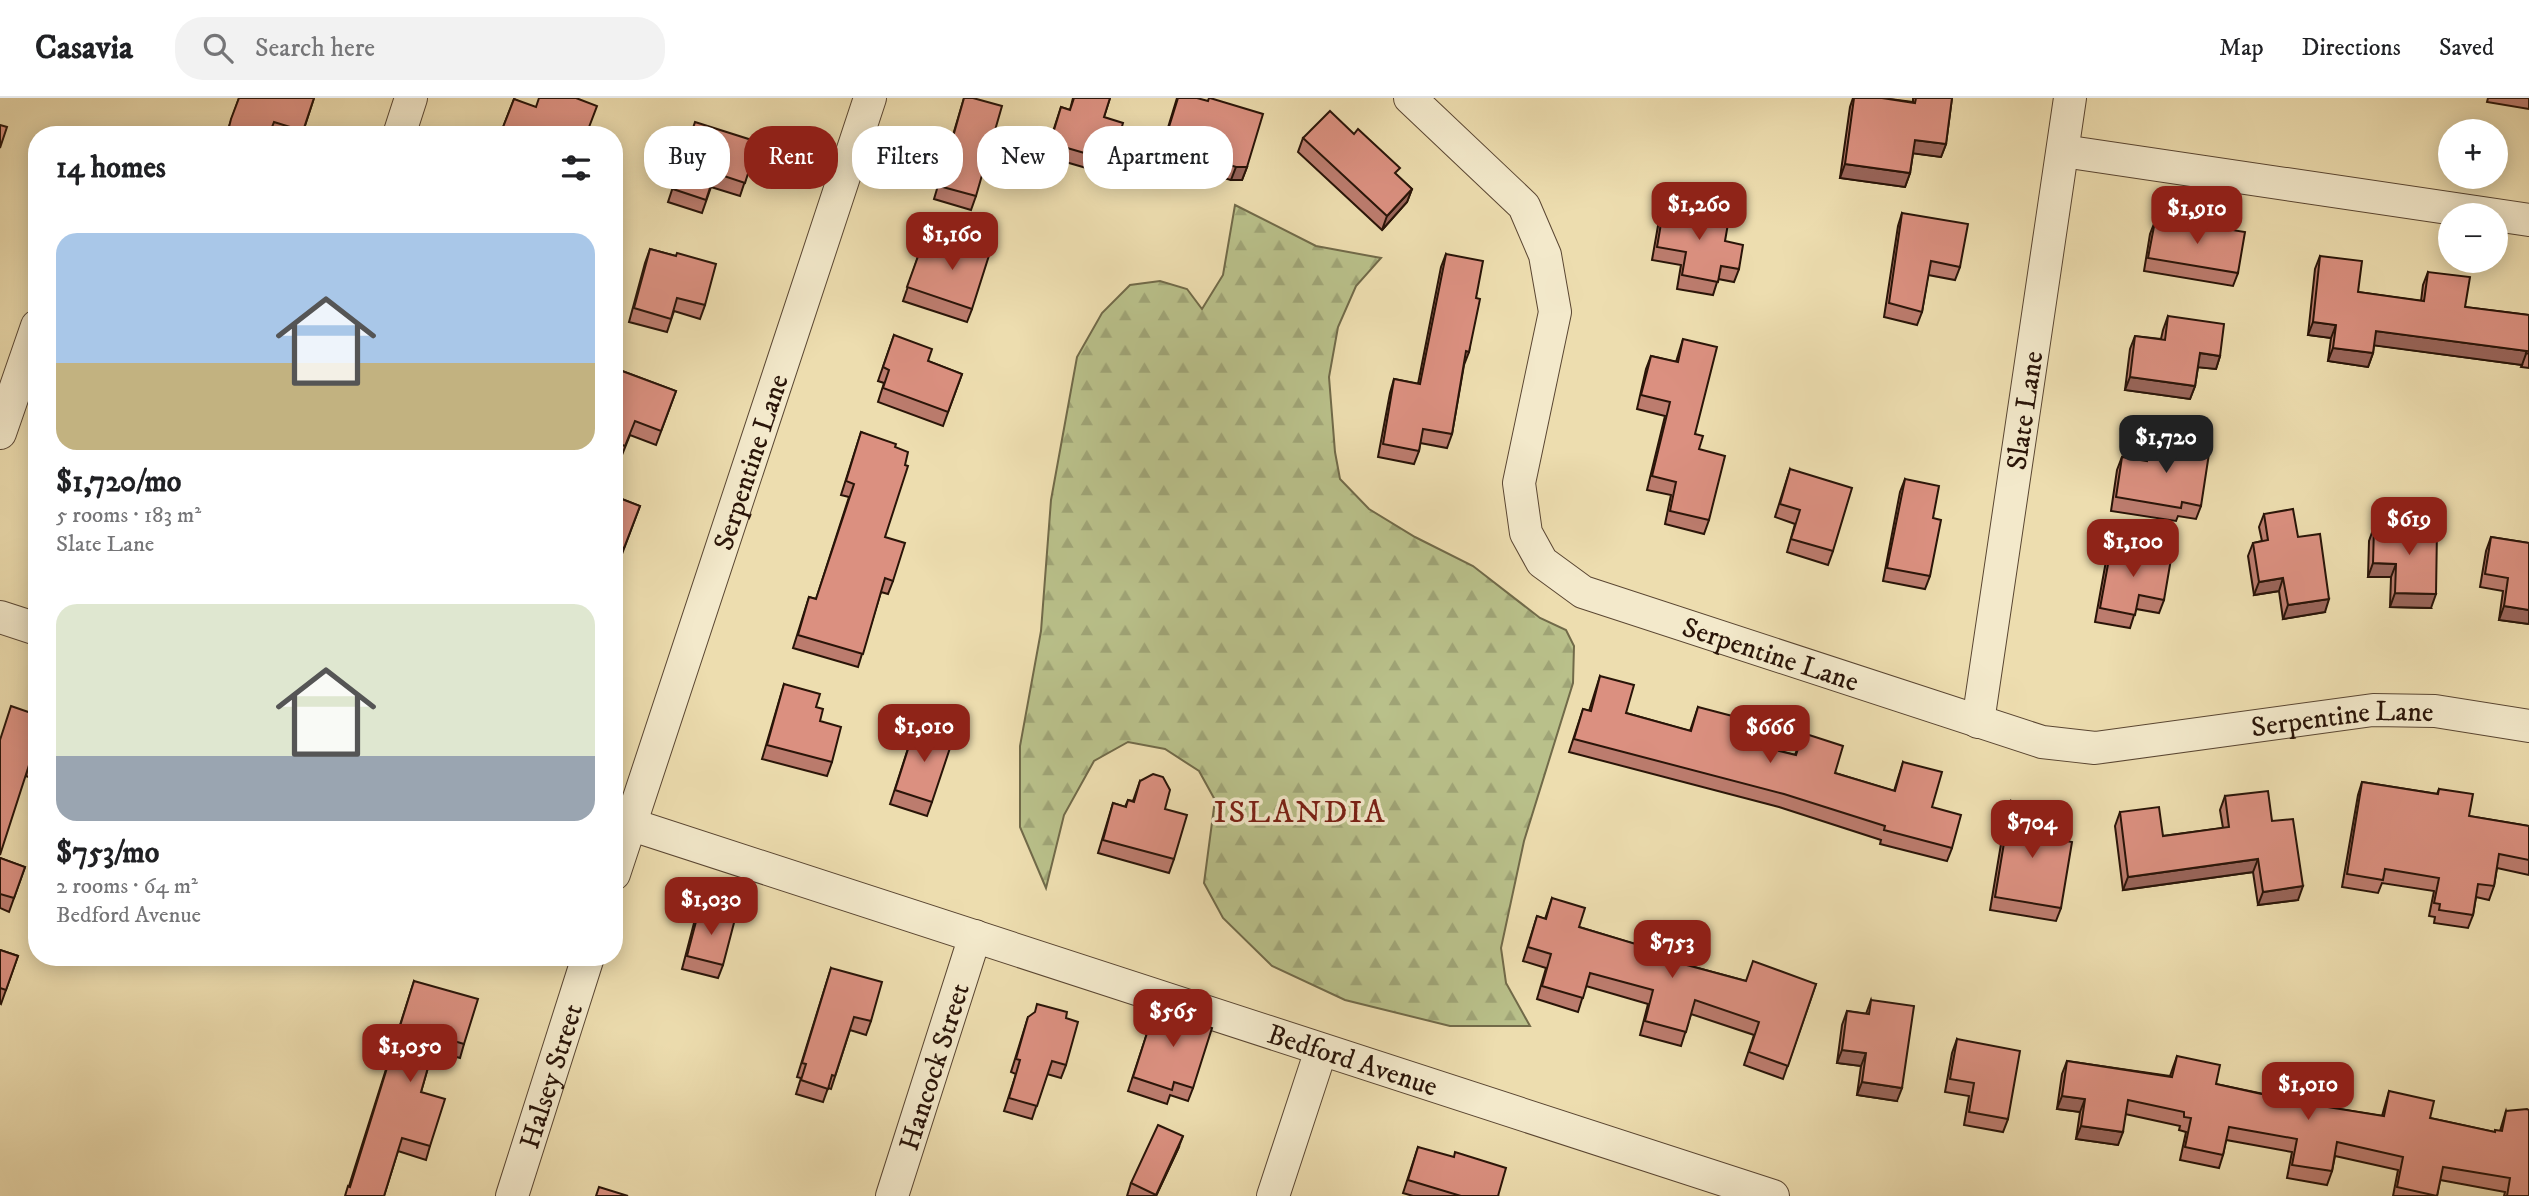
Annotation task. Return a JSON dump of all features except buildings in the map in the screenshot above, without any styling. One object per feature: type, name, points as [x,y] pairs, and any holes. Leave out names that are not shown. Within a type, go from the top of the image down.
[{"type":"street","points":[[402,126],[411,98]]},
{"type":"street","name":"Serpentine Lane","points":[[623,819],[870,98]]},
{"type":"street","name":"Serpentine Lane","points":[[1410,98],[1524,206],[1545,255],[1555,312],[1519,483],[1526,533],[1542,562],[1583,592],[2042,742],[2095,748],[2373,710],[2435,711],[2529,726]]},
{"type":"street","name":"Slate Lane","points":[[1978,722],[2070,98]]},
{"type":"street","points":[[2063,151],[2529,220]]},
{"type":"street","points":[[0,433],[28,352]]},
{"type":"street","points":[[0,617],[28,626]]},
{"type":"street","name":"Bedford Avenue","points":[[623,822],[1773,1196]]},
{"type":"street","name":"Hancock Street","points":[[892,1196],[975,936]]},
{"type":"street","name":"Halsey Street","points":[[512,1196],[585,966]]},
{"type":"street","points":[[1273,1196],[1321,1049]]},
{"type":"green space","points":[[1235,205],[1316,246],[1381,258],[1356,286],[1338,327],[1329,377],[1340,479],[1369,509],[1415,537],[1473,566],[1540,618],[1566,630],[1574,646],[1573,683],[1524,841],[1501,948],[1506,983],[1530,1026],[1450,1026],[1345,1000],[1272,966],[1223,918],[1204,883],[1215,800],[1199,771],[1165,749],[1128,742],[1094,761],[1064,815],[1046,888],[1020,827],[1020,746],[1041,631],[1051,500],[1077,357],[1102,313],[1130,285],[1160,281],[1187,289],[1202,309],[1223,275]]},
{"type":"district","name":"ISLANDIA","points":[[1300,811]]}]
